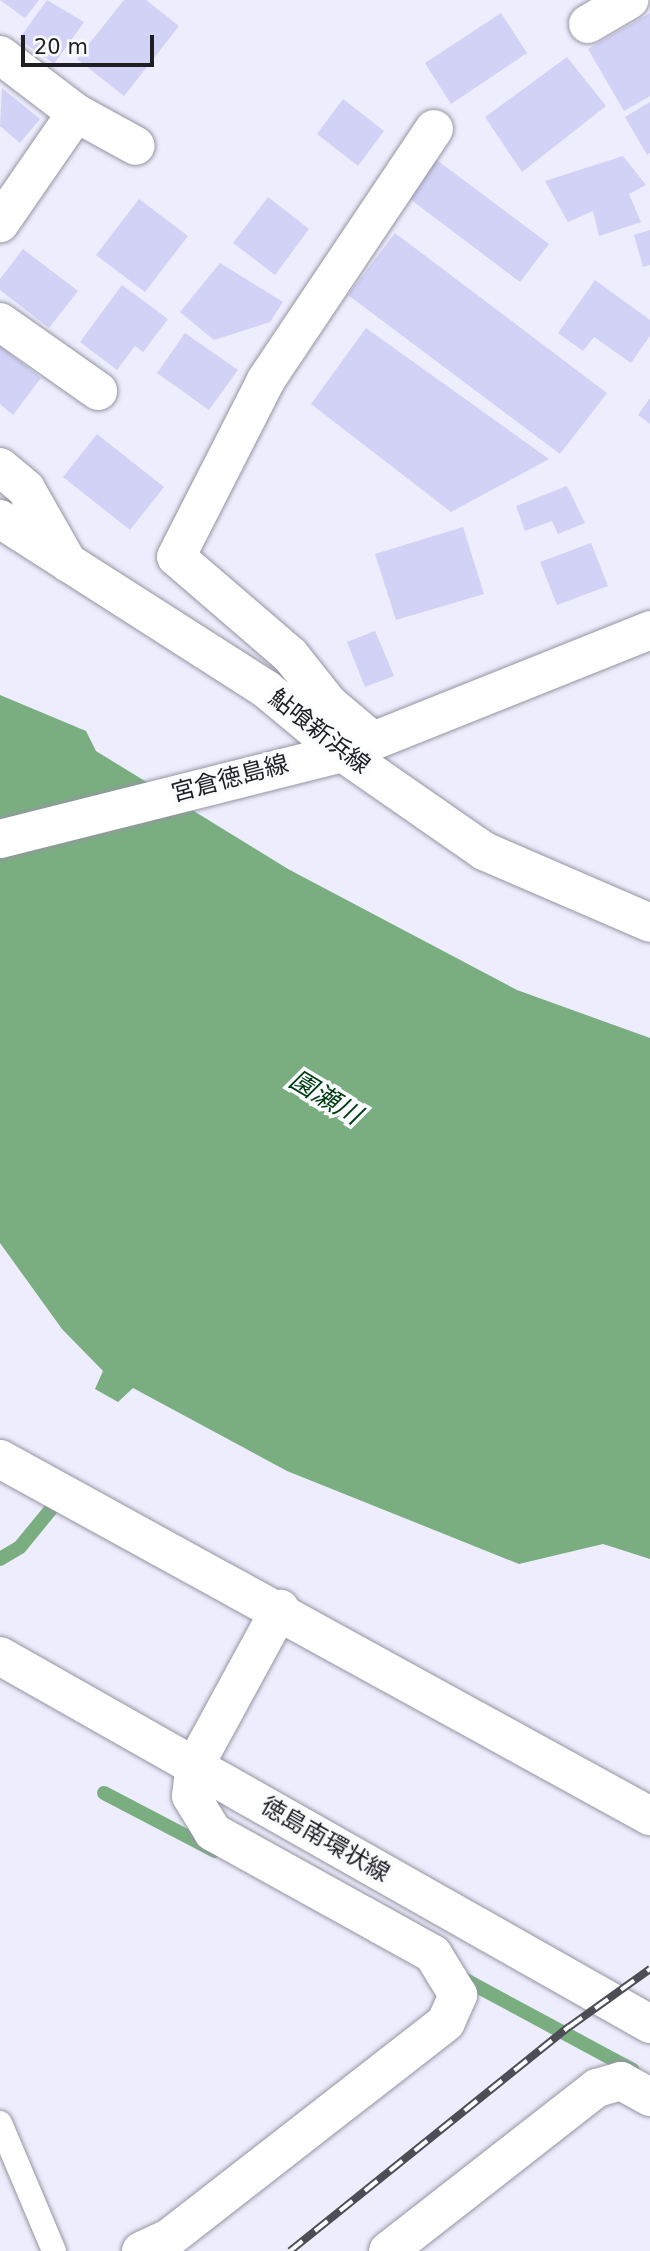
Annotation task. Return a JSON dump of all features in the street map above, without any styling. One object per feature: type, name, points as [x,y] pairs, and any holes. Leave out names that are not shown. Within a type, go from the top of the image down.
[{"type":"main road","points":[[588,24],[629,0]]},
{"type":"main road","points":[[0,55],[76,113],[136,146]]},
{"type":"main road","points":[[0,223],[76,113]]},
{"type":"main road","points":[[358,747],[329,704],[290,655],[176,557],[266,380],[434,129]]},
{"type":"main road","points":[[0,322],[98,391]]},
{"type":"main road","points":[[0,467],[26,489],[68,563]]},
{"type":"main road","name":"鮎喰新浜線","points":[[0,519],[358,747],[484,851],[650,923]]},
{"type":"main road","name":"宮倉徳島線","points":[[0,839],[358,747],[650,630]]},
{"type":"main road","points":[[598,900],[650,905]]},
{"type":"main road","points":[[0,1459],[280,1609],[650,1816]]},
{"type":"main road","points":[[141,2251],[169,2238],[446,2022],[458,1995],[433,1954],[213,1832],[191,1796],[195,1765],[280,1609]]},
{"type":"main road","name":"徳島南環状線","points":[[0,1656],[650,2024]]},
{"type":"main road","points":[[388,2251],[597,2088],[621,2081],[650,2097]]},
{"type":"lane","points":[[0,2123],[54,2251]]},
{"type":"water","name":"園瀬川","points":[[0,695],[86,731],[96,751],[288,869],[517,990],[650,1038],[650,1559],[603,1544],[519,1564],[287,1471],[133,1388],[118,1402],[95,1389],[103,1371],[62,1329],[0,1243]]},
{"type":"building","points":[[0,0],[39,0],[25,18]]},
{"type":"building","points":[[47,0],[84,22],[54,64],[19,39]]},
{"type":"building","points":[[124,0],[146,0],[179,26],[124,96],[77,59]]},
{"type":"building","points":[[501,13],[527,53],[451,104],[425,63]]},
{"type":"building","points":[[650,13],[650,96],[624,111],[588,49]]},
{"type":"building","points":[[567,57],[606,106],[522,172],[485,117]]},
{"type":"building","points":[[2,88],[40,119],[20,143],[0,126]]},
{"type":"building","points":[[343,99],[384,131],[358,166],[317,134]]},
{"type":"building","points":[[650,102],[650,153],[647,155],[625,117]]},
{"type":"building","points":[[623,156],[646,185],[629,194],[641,222],[599,236],[593,211],[568,222],[545,181]]},
{"type":"building","points":[[434,158],[549,244],[520,282],[406,196]]},
{"type":"building","points":[[268,197],[309,229],[275,275],[233,243]]},
{"type":"building","points":[[139,199],[188,236],[145,292],[96,255]]},
{"type":"building","points":[[650,230],[650,265],[643,267],[634,235]]},
{"type":"building","points":[[395,233],[607,393],[560,454],[348,295]]},
{"type":"building","points":[[23,249],[78,291],[49,328],[0,290],[0,279]]},
{"type":"building","points":[[220,263],[283,302],[270,322],[214,340],[180,312]]},
{"type":"building","points":[[595,280],[650,320],[650,336],[631,363],[594,337],[583,351],[558,333]]},
{"type":"building","points":[[122,285],[168,319],[143,352],[135,346],[117,370],[80,342]]},
{"type":"building","points":[[366,328],[549,459],[451,512],[311,404]]},
{"type":"building","points":[[185,333],[238,370],[209,410],[157,373]]},
{"type":"building","points":[[0,346],[41,378],[13,415],[0,404]]},
{"type":"building","points":[[650,398],[650,424],[638,415]]},
{"type":"building","points":[[97,434],[164,487],[130,530],[63,477]]},
{"type":"building","points":[[567,486],[585,523],[558,534],[552,521],[525,531],[516,506]]},
{"type":"building","points":[[463,527],[484,594],[396,620],[375,554]]},
{"type":"building","points":[[591,543],[608,586],[557,605],[540,562]]},
{"type":"building","points":[[375,631],[394,676],[365,687],[347,642]]},
{"type":"waterway","points":[[0,1559],[20,1547],[56,1503]]},
{"type":"waterway","points":[[104,1793],[215,1851]]},
{"type":"waterway","points":[[460,1977],[633,2070]]},
{"type":"railway","points":[[290,2251],[569,2027],[650,1969]]}]
